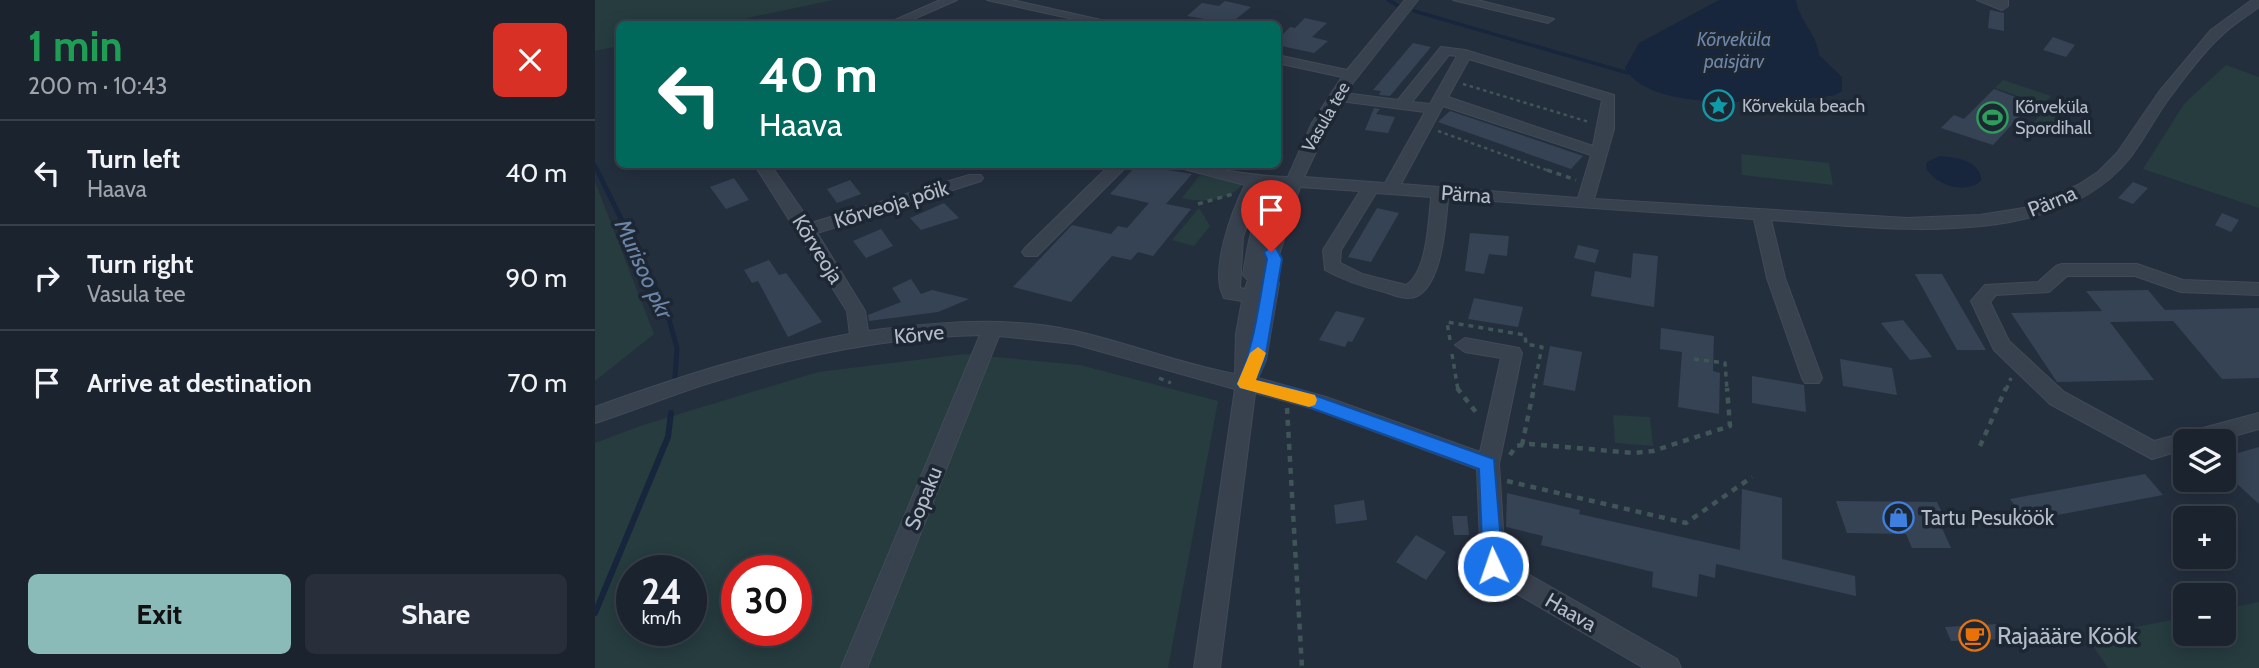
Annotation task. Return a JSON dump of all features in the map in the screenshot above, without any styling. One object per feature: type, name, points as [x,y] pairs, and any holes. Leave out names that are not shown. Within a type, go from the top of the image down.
[{"type":"street","points":[[899,21],[951,0]]},
{"type":"street","points":[[993,0],[1070,21]]},
{"type":"street","name":"Vasula tee","points":[[1206,660],[1226,548],[1246,384],[1243,363],[1264,291],[1266,258],[1271,252],[1293,181],[1336,96],[1412,0]]},
{"type":"street","points":[[1459,0],[1548,19]]},
{"type":"street","points":[[1983,0],[2002,6],[2003,0]]},
{"type":"street","name":"Pärna","points":[[1187,168],[1252,186],[1293,181],[1761,215],[1941,223],[2034,212],[2084,189],[2104,175],[2123,156],[2164,95],[2216,33],[2259,1]]},
{"type":"street","points":[[1401,106],[1446,50],[1609,98],[1607,122],[1587,184],[1584,204]]},
{"type":"street","points":[[1390,189],[1465,54]]},
{"type":"street","points":[[1281,60],[1351,75]]},
{"type":"street","points":[[1336,96],[1401,106],[1437,105],[1597,152]]},
{"type":"street","name":"Kõrveoja","points":[[765,168],[807,230],[856,312],[860,340]]},
{"type":"street","points":[[1031,252],[1117,168]]},
{"type":"street","name":"Kõrveoja põik","points":[[807,230],[975,178]]},
{"type":"street","points":[[1264,291],[1251,284],[1266,210],[1274,195],[1293,181]]},
{"type":"street","points":[[1252,186],[1231,241],[1228,267],[1231,294],[1264,291]]},
{"type":"street","points":[[1371,187],[1332,250],[1331,266],[1356,279],[1408,292],[1415,290],[1426,277],[1440,192]]},
{"type":"street","points":[[1761,215],[1776,278],[1812,378]]},
{"type":"street","points":[[1264,291],[1288,231],[1280,219]]},
{"type":"street","points":[[2259,289],[2181,286],[2137,270],[2062,270],[2043,288],[1991,289],[1980,301],[2001,345],[2057,398],[2152,450],[2259,421]]},
{"type":"street","name":"Kõrve","points":[[595,415],[747,365],[860,340],[992,329],[1074,336],[1123,348],[1192,373],[1246,384]]},
{"type":"street","name":"Sopaku","points":[[853,668],[992,329]]},
{"type":"street","points":[[1246,384],[1291,394],[1498,460],[1512,353],[1465,345]]},
{"type":"street","name":"Haava","points":[[1498,460],[1493,566],[1668,668]]},
{"type":"path","points":[[1451,80],[1578,122],[1607,122]]},
{"type":"path","points":[[1426,127],[1587,184]]},
{"type":"path","points":[[1198,204],[1252,186]]},
{"type":"path","points":[[1693,359],[1725,363],[1730,426],[1653,452],[1610,452],[1530,444],[1516,446],[1498,460],[1502,480],[1686,523],[1752,477]]},
{"type":"path","points":[[1980,446],[2018,361]]},
{"type":"path","points":[[1158,378],[1171,383]]},
{"type":"path","points":[[1288,402],[1286,433],[1297,542],[1302,668]]},
{"type":"green space","points":[[595,0],[833,0],[733,21],[616,21],[616,47],[595,51]]},
{"type":"green space","points":[[2226,65],[2259,77],[2259,208],[2143,169],[2184,104]]},
{"type":"green space","points":[[2003,80],[2051,96],[2043,105],[1995,88]]},
{"type":"green space","points":[[2042,112],[2069,122],[2059,135],[2032,125]]},
{"type":"green space","points":[[1741,154],[1829,163],[1833,185],[1742,175]]},
{"type":"green space","points":[[1200,175],[1243,184],[1223,197],[1198,200],[1182,198]]},
{"type":"green space","points":[[595,182],[654,334],[595,381]]},
{"type":"green space","points":[[1199,208],[1210,226],[1194,246],[1172,240]]},
{"type":"green space","points":[[965,354],[1080,365],[1218,401],[1168,668],[595,668],[595,443],[643,425],[818,372]]},
{"type":"green space","points":[[1613,415],[1650,417],[1653,446],[1615,443]]},
{"type":"green space","points":[[2259,602],[2259,668],[2108,668],[2087,637],[2173,620],[2173,646],[2236,646],[2236,607]]},
{"type":"water","name":"Kõrveküla paisjärv","points":[[1719,0],[1796,0],[1818,47],[1819,55],[1842,77],[1842,91],[1818,98],[1772,101],[1685,99],[1660,93],[1639,83],[1625,68],[1639,43]]},
{"type":"water","points":[[1940,156],[1967,161],[1977,169],[1981,181],[1959,188],[1936,179],[1926,168],[1927,162]]},
{"type":"building","points":[[1225,1],[1251,7],[1234,21],[1210,21],[1187,16],[1202,3],[1219,6]]},
{"type":"building","points":[[1990,10],[2004,13],[2004,31],[1988,28]]},
{"type":"building","points":[[1305,18],[1327,23],[1312,37],[1328,41],[1314,53],[1281,46],[1281,36],[1290,27],[1295,28]]},
{"type":"building","points":[[2053,37],[2075,45],[2066,57],[2043,50]]},
{"type":"building","points":[[1413,43],[1431,47],[1390,96],[1379,95],[1381,91],[1373,90]]},
{"type":"building","name":"Kõrveküla Spordihall","points":[[1994,89],[2032,103],[1993,145],[1941,128],[1954,115],[1964,119]]},
{"type":"building","points":[[1374,108],[1380,109],[1376,114],[1395,117],[1388,133],[1365,130]]},
{"type":"building","points":[[1450,111],[1583,156],[1571,169],[1438,122]]},
{"type":"building","points":[[1134,168],[1155,168],[1192,174],[1166,204],[1191,209],[1153,256],[1138,252],[1131,260],[1112,256],[1071,302],[1013,287],[1072,225],[1111,234],[1118,226],[1127,228],[1149,203],[1110,194]]},
{"type":"building","points":[[734,178],[749,200],[726,209],[710,187]]},
{"type":"building","points":[[850,180],[861,194],[837,203],[827,189]]},
{"type":"building","points":[[2133,182],[2148,188],[2133,204],[2118,198]]},
{"type":"building","points":[[944,203],[959,218],[921,230],[910,218]]},
{"type":"building","points":[[1377,208],[1399,213],[1371,262],[1348,257]]},
{"type":"building","points":[[2222,213],[2239,220],[2231,232],[2215,225]]},
{"type":"building","points":[[881,229],[893,246],[866,258],[853,241]]},
{"type":"building","points":[[1470,233],[1509,236],[1507,256],[1489,254],[1484,274],[1465,271]]},
{"type":"building","points":[[1578,245],[1599,250],[1595,263],[1574,258]]},
{"type":"building","points":[[1633,253],[1658,256],[1654,307],[1591,296],[1595,271],[1631,278]]},
{"type":"building","points":[[769,260],[779,275],[786,273],[822,322],[788,337],[758,281],[752,283],[744,270]]},
{"type":"building","points":[[1915,274],[1942,274],[1986,350],[1957,350]]},
{"type":"building","points":[[911,279],[921,294],[932,290],[969,299],[938,312],[869,321],[868,315],[901,302],[892,288]]},
{"type":"building","points":[[2148,290],[2174,321],[2110,322],[2154,380],[2057,382],[2011,313],[2102,311],[2086,291]]},
{"type":"building","points":[[1474,298],[1523,307],[1518,327],[1468,319]]},
{"type":"building","points":[[2259,308],[2259,378],[2222,379],[2164,310]]},
{"type":"building","points":[[1336,311],[1365,318],[1352,342],[1348,341],[1345,347],[1319,340]]},
{"type":"building","points":[[1903,320],[1932,357],[1910,360],[1881,323]]},
{"type":"building","points":[[1661,328],[1714,336],[1713,371],[1720,373],[1719,414],[1678,407],[1682,352],[1660,349]]},
{"type":"building","points":[[1550,346],[1582,352],[1575,391],[1543,385]]},
{"type":"building","points":[[1840,359],[1892,368],[1897,395],[1843,386]]},
{"type":"building","points":[[1752,376],[1804,385],[1806,412],[1752,403]]},
{"type":"building","points":[[2259,447],[2259,504],[2236,483],[2236,454]]},
{"type":"building","points":[[2145,474],[2163,495],[2026,521],[2010,499]]},
{"type":"building","points":[[1742,489],[1782,498],[1782,559],[1855,576],[1856,596],[1716,564],[1715,578],[1699,574],[1697,597],[1652,587],[1653,572],[1541,545],[1543,536],[1506,527],[1507,493],[1580,510],[1579,514],[1740,550]]},
{"type":"building","points":[[1364,500],[1367,520],[1336,524],[1334,505]]},
{"type":"building","points":[[1836,501],[1937,502],[1944,517],[1937,517],[1951,548],[1912,548],[1906,534],[1847,533]]},
{"type":"building","points":[[1452,516],[1467,516],[1469,535],[1454,535]]},
{"type":"building","points":[[1416,535],[1446,552],[1426,580],[1396,562]]},
{"type":"building","points":[[1998,624],[2006,639],[1951,641],[1945,627]]},
{"type":"waterway","points":[[1388,0],[1397,5]]},
{"type":"waterway","points":[[1414,11],[1628,73]]},
{"type":"waterway","name":"Murisoo pkr","points":[[595,165],[598,172]]},
{"type":"waterway","name":"Murisoo pkr","points":[[597,170],[667,312],[677,348],[675,377]]},
{"type":"waterway","name":"Murisoo pkr","points":[[595,613],[668,437],[671,413]]},
{"type":"slow traffic","points":[[1258,353],[1246,384],[1309,400]]},
{"type":"place","name":"Kõrveküla beach","points":[[1719,106]]},
{"type":"place","name":"Kõrveküla Spordihall","points":[[1992,117]]},
{"type":"place","name":"Tartu Pesuköök","points":[[1898,517]]},
{"type":"place","name":"Rajaääre Köök","points":[[1974,635]]},
{"type":"route","points":[[1271,252],[1274,259],[1261,337],[1256,360],[1246,384],[1291,394],[1488,464],[1493,566]]}]
